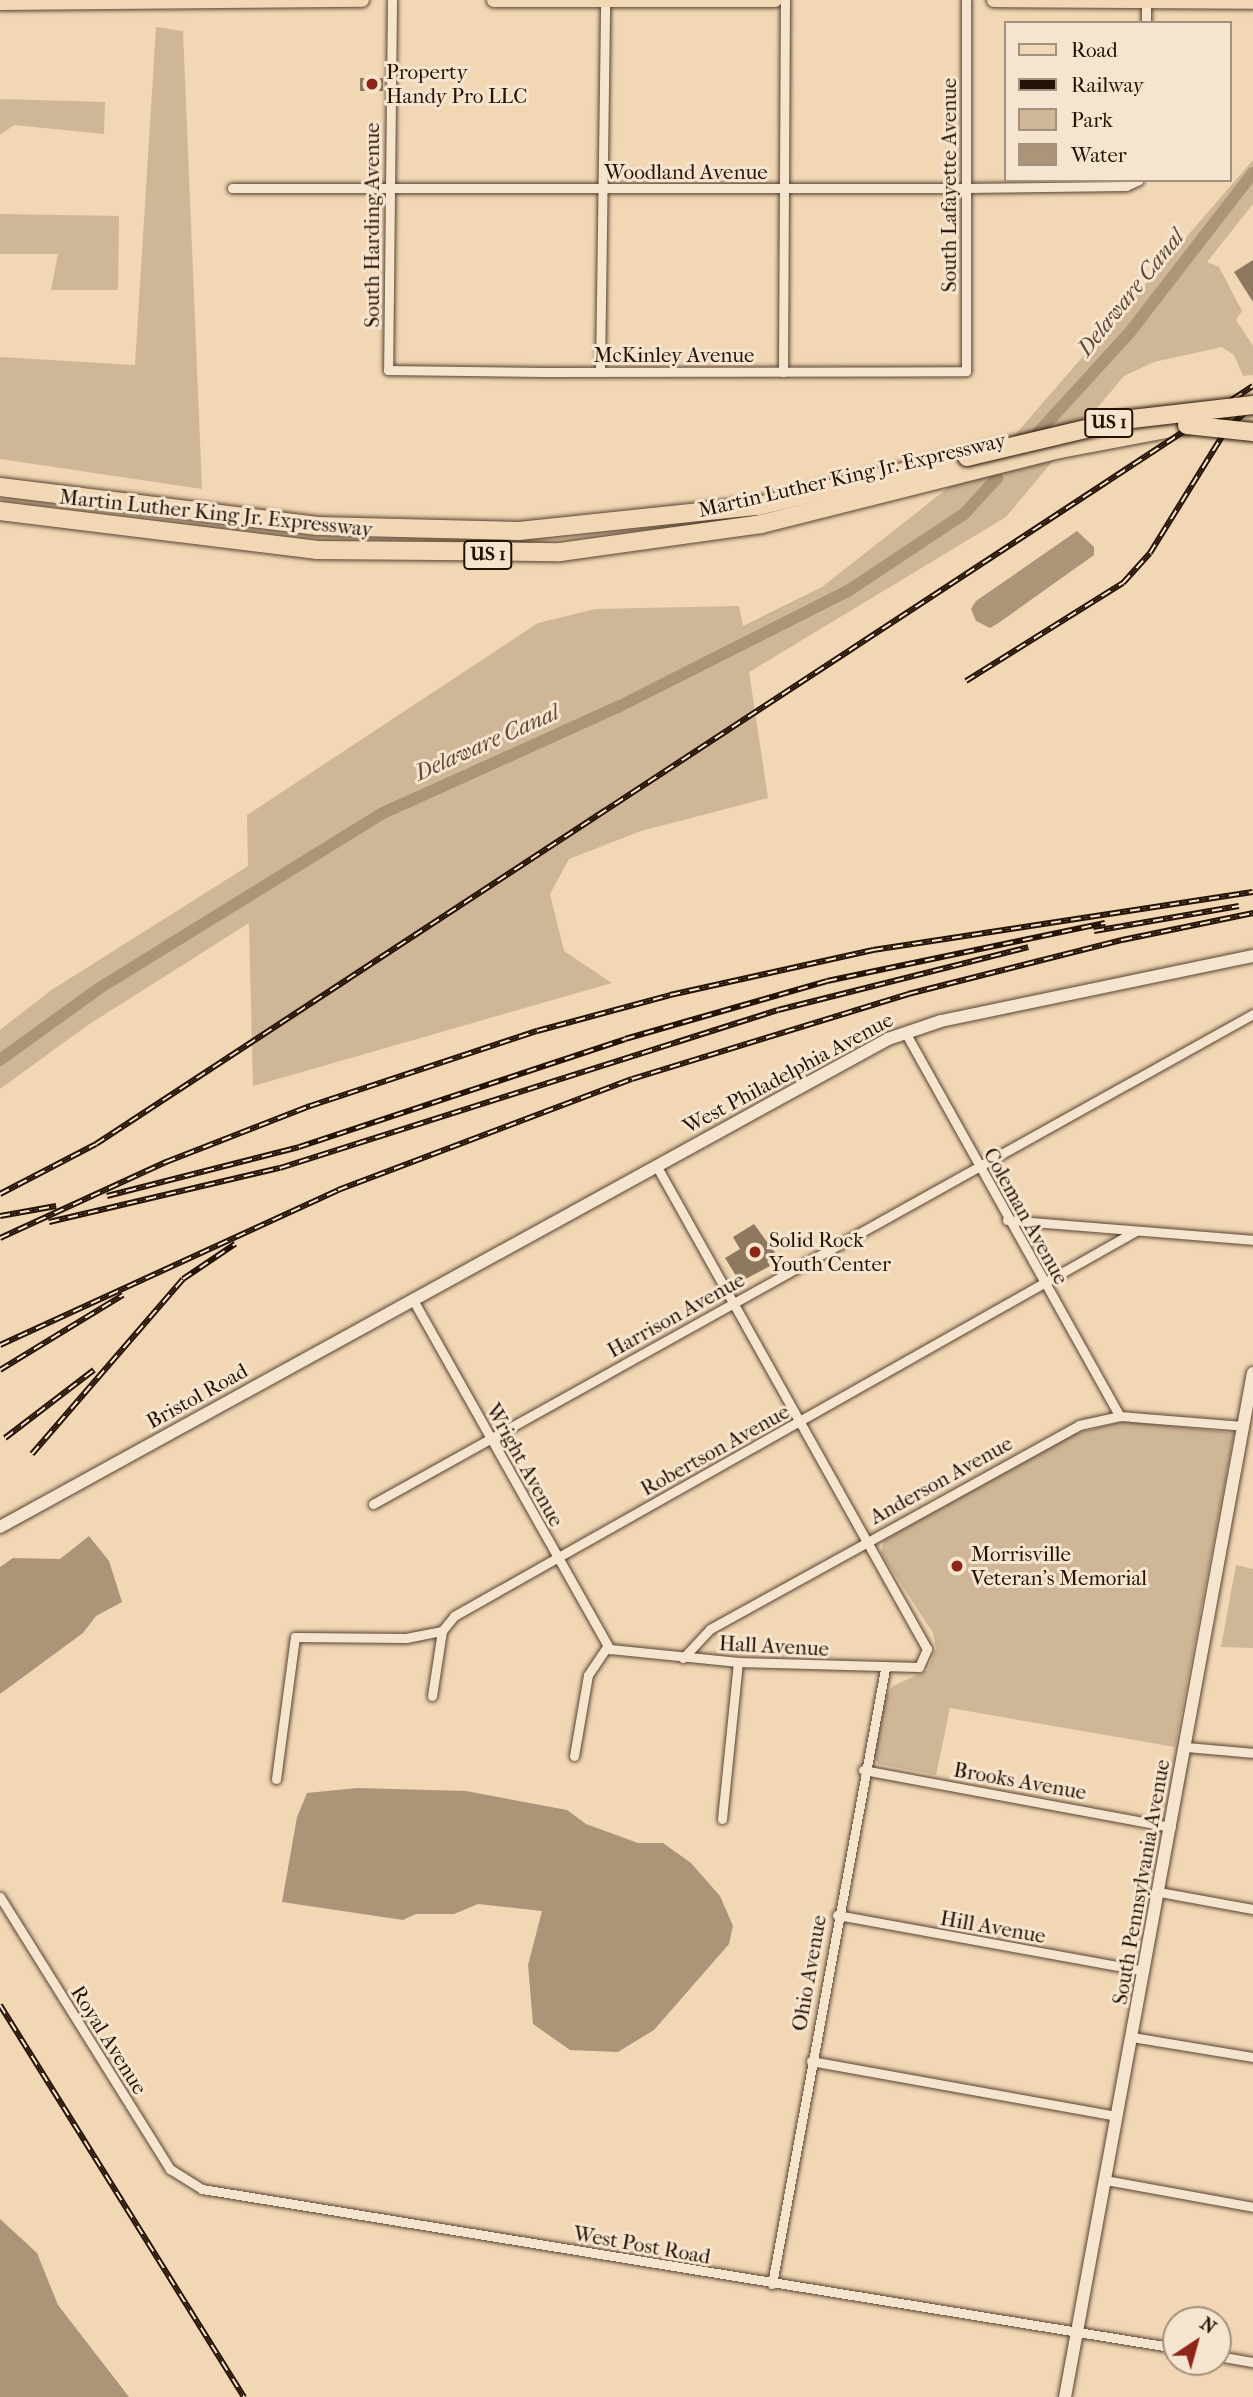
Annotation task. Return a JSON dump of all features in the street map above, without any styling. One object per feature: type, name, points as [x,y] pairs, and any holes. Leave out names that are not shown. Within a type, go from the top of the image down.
[{"type":"highway","name":"Martin Luther King Jr. Expressway","points":[[0,511],[316,550],[519,554],[721,532],[1123,420],[1253,405]]},
{"type":"highway","name":"Martin Luther King Jr. Expressway","points":[[0,487],[331,528],[519,531],[758,506],[1187,425],[1253,419]]},
{"type":"highway","points":[[1187,425],[1253,432]]},
{"type":"main road","points":[[0,3],[362,0]]},
{"type":"main road","points":[[494,0],[775,0]]},
{"type":"main road","points":[[994,0],[1253,2]]},
{"type":"main road","name":"West Philadelphia Avenue","points":[[413,1300],[905,1032],[1253,956]]},
{"type":"main road","name":"Bristol Road","points":[[0,1528],[413,1300]]},
{"type":"main road","name":"South Pennsylvania Avenue","points":[[1065,2397],[1253,1373]]},
{"type":"street","name":"South Harding Avenue","points":[[388,366],[392,0]]},
{"type":"street","points":[[783,372],[785,0]]},
{"type":"street","name":"South Lafayette Avenue","points":[[966,0],[966,371]]},
{"type":"street","points":[[600,372],[605,1]]},
{"type":"street","points":[[1146,2],[1146,21]]},
{"type":"street","name":"Woodland Avenue","points":[[232,188],[966,188],[1126,186],[1135,182]]},
{"type":"street","name":"McKinley Avenue","points":[[388,366],[388,370],[600,372],[966,371]]},
{"type":"street","name":"Harrison Avenue","points":[[373,1504],[1253,1014]]},
{"type":"street","name":"Coleman Avenue","points":[[905,1032],[1007,1220],[1120,1416]]},
{"type":"street","points":[[656,1166],[868,1541]]},
{"type":"street","points":[[1007,1220],[1253,1240]]},
{"type":"street","name":"Robertson Avenue","points":[[442,1631],[454,1616],[1136,1231]]},
{"type":"street","name":"Wright Avenue","points":[[413,1300],[607,1647]]},
{"type":"street","name":"Anderson Avenue","points":[[683,1658],[710,1629],[1079,1425],[1120,1416],[1243,1426]]},
{"type":"street","name":"Hall Avenue","points":[[607,1647],[683,1658],[738,1662],[885,1669],[919,1667],[927,1649],[868,1541]]},
{"type":"street","points":[[276,1779],[296,1637],[406,1638],[442,1631],[432,1696]]},
{"type":"street","points":[[574,1756],[588,1675],[607,1647]]},
{"type":"street","points":[[722,1819],[738,1662]]},
{"type":"street","name":"Ohio Avenue","points":[[772,2284],[863,1770],[885,1669]]},
{"type":"street","points":[[1185,1747],[1253,1753]]},
{"type":"street","name":"Brooks Avenue","points":[[863,1770],[1171,1827]]},
{"type":"street","points":[[1159,1892],[1253,1909]]},
{"type":"street","name":"Royal Avenue","points":[[0,1897],[170,2169],[202,2189]]},
{"type":"street","name":"Hill Avenue","points":[[837,1915],[1144,1971]]},
{"type":"street","points":[[1132,2037],[1253,2057]]},
{"type":"street","points":[[811,2061],[1117,2116]]},
{"type":"street","points":[[1105,2180],[1253,2207]]},
{"type":"street","name":"West Post Road","points":[[202,2189],[1162,2346]]},
{"type":"street","points":[[1232,2358],[1253,2362]]},
{"type":"green space","points":[[156,27],[183,31],[202,489],[0,459],[0,357],[135,365]]},
{"type":"green space","points":[[0,99],[105,102],[104,134],[14,125],[0,135]]},
{"type":"green space","points":[[1253,160],[1253,204],[1207,262],[1219,267],[1242,311],[1236,320],[1253,346],[1253,375],[1243,376],[1234,355],[1222,347],[1154,362],[1124,376],[1006,517],[749,672],[768,798],[641,831],[569,859],[550,894],[564,951],[612,983],[253,1086],[249,923],[88,1025],[0,1089],[0,1030],[50,991],[248,866],[247,815],[538,623],[595,609],[739,606],[743,626],[822,587],[1015,435]]},
{"type":"green space","points":[[0,214],[119,216],[118,290],[51,290],[58,254],[0,254]]},
{"type":"green space","points":[[1125,1421],[1234,1433],[1175,1747],[950,1708],[936,1775],[878,1764],[874,1756],[885,1697],[893,1686],[928,1670],[936,1648],[933,1633],[881,1553],[884,1540],[1074,1434]]},
{"type":"green space","points":[[1236,1565],[1253,1569],[1253,1648],[1221,1647]]},
{"type":"water","points":[[1077,531],[1094,547],[1094,555],[990,628],[976,621],[971,609],[976,601]]},
{"type":"water","points":[[89,1536],[109,1561],[122,1602],[96,1616],[83,1633],[0,1694],[0,1567],[13,1558],[60,1559]]},
{"type":"water","points":[[357,1788],[466,1791],[567,1810],[586,1824],[638,1843],[663,1843],[691,1863],[720,1896],[733,1926],[729,1944],[654,2030],[618,2052],[570,2050],[533,2024],[528,1965],[542,1911],[478,1904],[454,1914],[416,1914],[403,1920],[282,1902],[297,1817],[307,1793]]},
{"type":"water","points":[[0,2219],[37,2253],[58,2305],[129,2397],[0,2397]]},
{"type":"building","name":"Property Handy Pro LLC","points":[[360,78],[383,78],[383,91],[360,91]]},
{"type":"building","points":[[1253,260],[1253,302],[1234,272]]},
{"type":"building","name":"Solid Rock Youth Center","points":[[754,1224],[776,1254],[767,1261],[770,1266],[740,1282],[725,1258],[740,1249],[733,1237]]},
{"type":"waterway","name":"Delaware Canal","points":[[1036,435],[1130,332],[1253,173]]},
{"type":"waterway","name":"Delaware Canal","points":[[0,1060],[98,989],[383,813],[618,707],[848,591],[964,514],[997,478]]},
{"type":"railway","points":[[0,1194],[96,1144],[1253,386]]},
{"type":"railway","points":[[966,681],[1123,583],[1150,553],[1226,430],[1253,405]]},
{"type":"railway","points":[[0,1238],[166,1162],[310,1106],[537,1031],[670,995],[873,950],[1253,892]]},
{"type":"railway","points":[[1094,931],[1239,906]]},
{"type":"railway","points":[[0,1345],[338,1190],[632,1079],[908,994],[1122,940],[1253,913]]},
{"type":"railway","points":[[107,1196],[299,1147],[625,1039],[827,981],[1105,923]]},
{"type":"railway","points":[[49,1222],[280,1168],[778,1010],[1028,947]]},
{"type":"railway","points":[[0,1216],[56,1206]]},
{"type":"railway","points":[[32,1454],[183,1279],[235,1244]]},
{"type":"railway","points":[[0,1370],[123,1295]]},
{"type":"railway","points":[[5,1438],[94,1370]]},
{"type":"railway","points":[[0,2005],[244,2397]]},
{"type":"place","name":"Property Handy Pro LLC","points":[[372,84]]},
{"type":"place","name":"Solid Rock Youth Center","points":[[755,1252]]},
{"type":"place","name":"Morrisville Veteran's Memorial","points":[[957,1566]]}]
